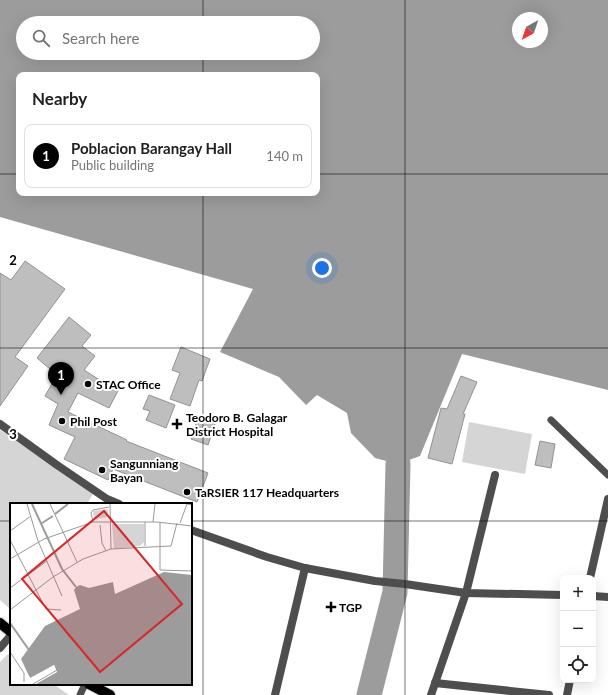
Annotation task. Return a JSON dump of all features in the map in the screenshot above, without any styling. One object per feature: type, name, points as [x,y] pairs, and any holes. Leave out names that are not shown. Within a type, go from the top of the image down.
[{"type":"main road","points":[[0,623],[10,633]]},
{"type":"main road","points":[[90,685],[110,695]]},
{"type":"street","points":[[0,424],[105,501]]},
{"type":"street","points":[[431,695],[466,593],[496,475]]},
{"type":"street","points":[[591,575],[608,499]]},
{"type":"street","points":[[192,530],[267,557],[305,568],[375,581],[466,593],[560,595]]},
{"type":"street","points":[[275,695],[305,568]]},
{"type":"street","points":[[596,596],[608,597]]},
{"type":"street","points":[[0,648],[10,635]]},
{"type":"street","points":[[435,683],[549,695]]},
{"type":"street","points":[[567,695],[569,683]]},
{"type":"lane","points":[[551,420],[608,475]]},
{"type":"lane","points":[[80,695],[85,685]]},
{"type":"shaded area","points":[[0,0],[608,0],[608,390],[462,354],[420,456],[398,464],[375,458],[351,433],[347,413],[317,395],[306,405],[279,377],[220,352],[253,289],[0,217]]},
{"type":"shaded area","points":[[469,422],[532,434],[525,474],[462,462]]},
{"type":"shaded area","points":[[0,430],[94,492],[88,503],[10,503],[10,607],[9,608],[0,600]]},
{"type":"shaded area","points":[[8,654],[10,655],[10,685],[54,685],[69,695],[0,695],[0,662]]},
{"type":"building","points":[[25,261],[65,289],[15,357],[28,366],[0,406],[0,273],[11,280]]},
{"type":"building","points":[[69,317],[91,335],[82,346],[95,356],[84,370],[103,382],[119,389],[109,408],[78,393],[68,412],[127,440],[126,441],[208,473],[197,502],[113,469],[108,480],[64,459],[75,437],[49,425],[58,404],[45,396],[57,375],[37,358]]},
{"type":"building","points":[[181,347],[210,359],[202,381],[199,380],[190,406],[170,399],[180,373],[172,370]]},
{"type":"building","points":[[461,376],[477,382],[463,414],[465,414],[452,464],[428,458],[441,408],[447,409]]},
{"type":"building","points":[[149,395],[175,405],[166,428],[146,420],[150,411],[143,409]]},
{"type":"building","points":[[198,418],[215,424],[208,445],[191,439]]},
{"type":"building","points":[[540,441],[555,444],[551,468],[535,465]]},
{"type":"waterway","points":[[369,695],[395,592],[398,464]]},
{"type":"place","name":"STAC Office","points":[[88,384]]},
{"type":"place","name":"Poblacion Barangay Hall","points":[[61,395]]},
{"type":"place","name":"Phil Post","points":[[62,421]]},
{"type":"place","name":"Teodoro B. Galagar District Hospital","points":[[177,424]]},
{"type":"place","name":"Sangunniang Bayan","points":[[102,470]]},
{"type":"place","name":"TaRSIER 117 Headquarters","points":[[187,492]]},
{"type":"place","name":"TGP","points":[[331,607]]}]
